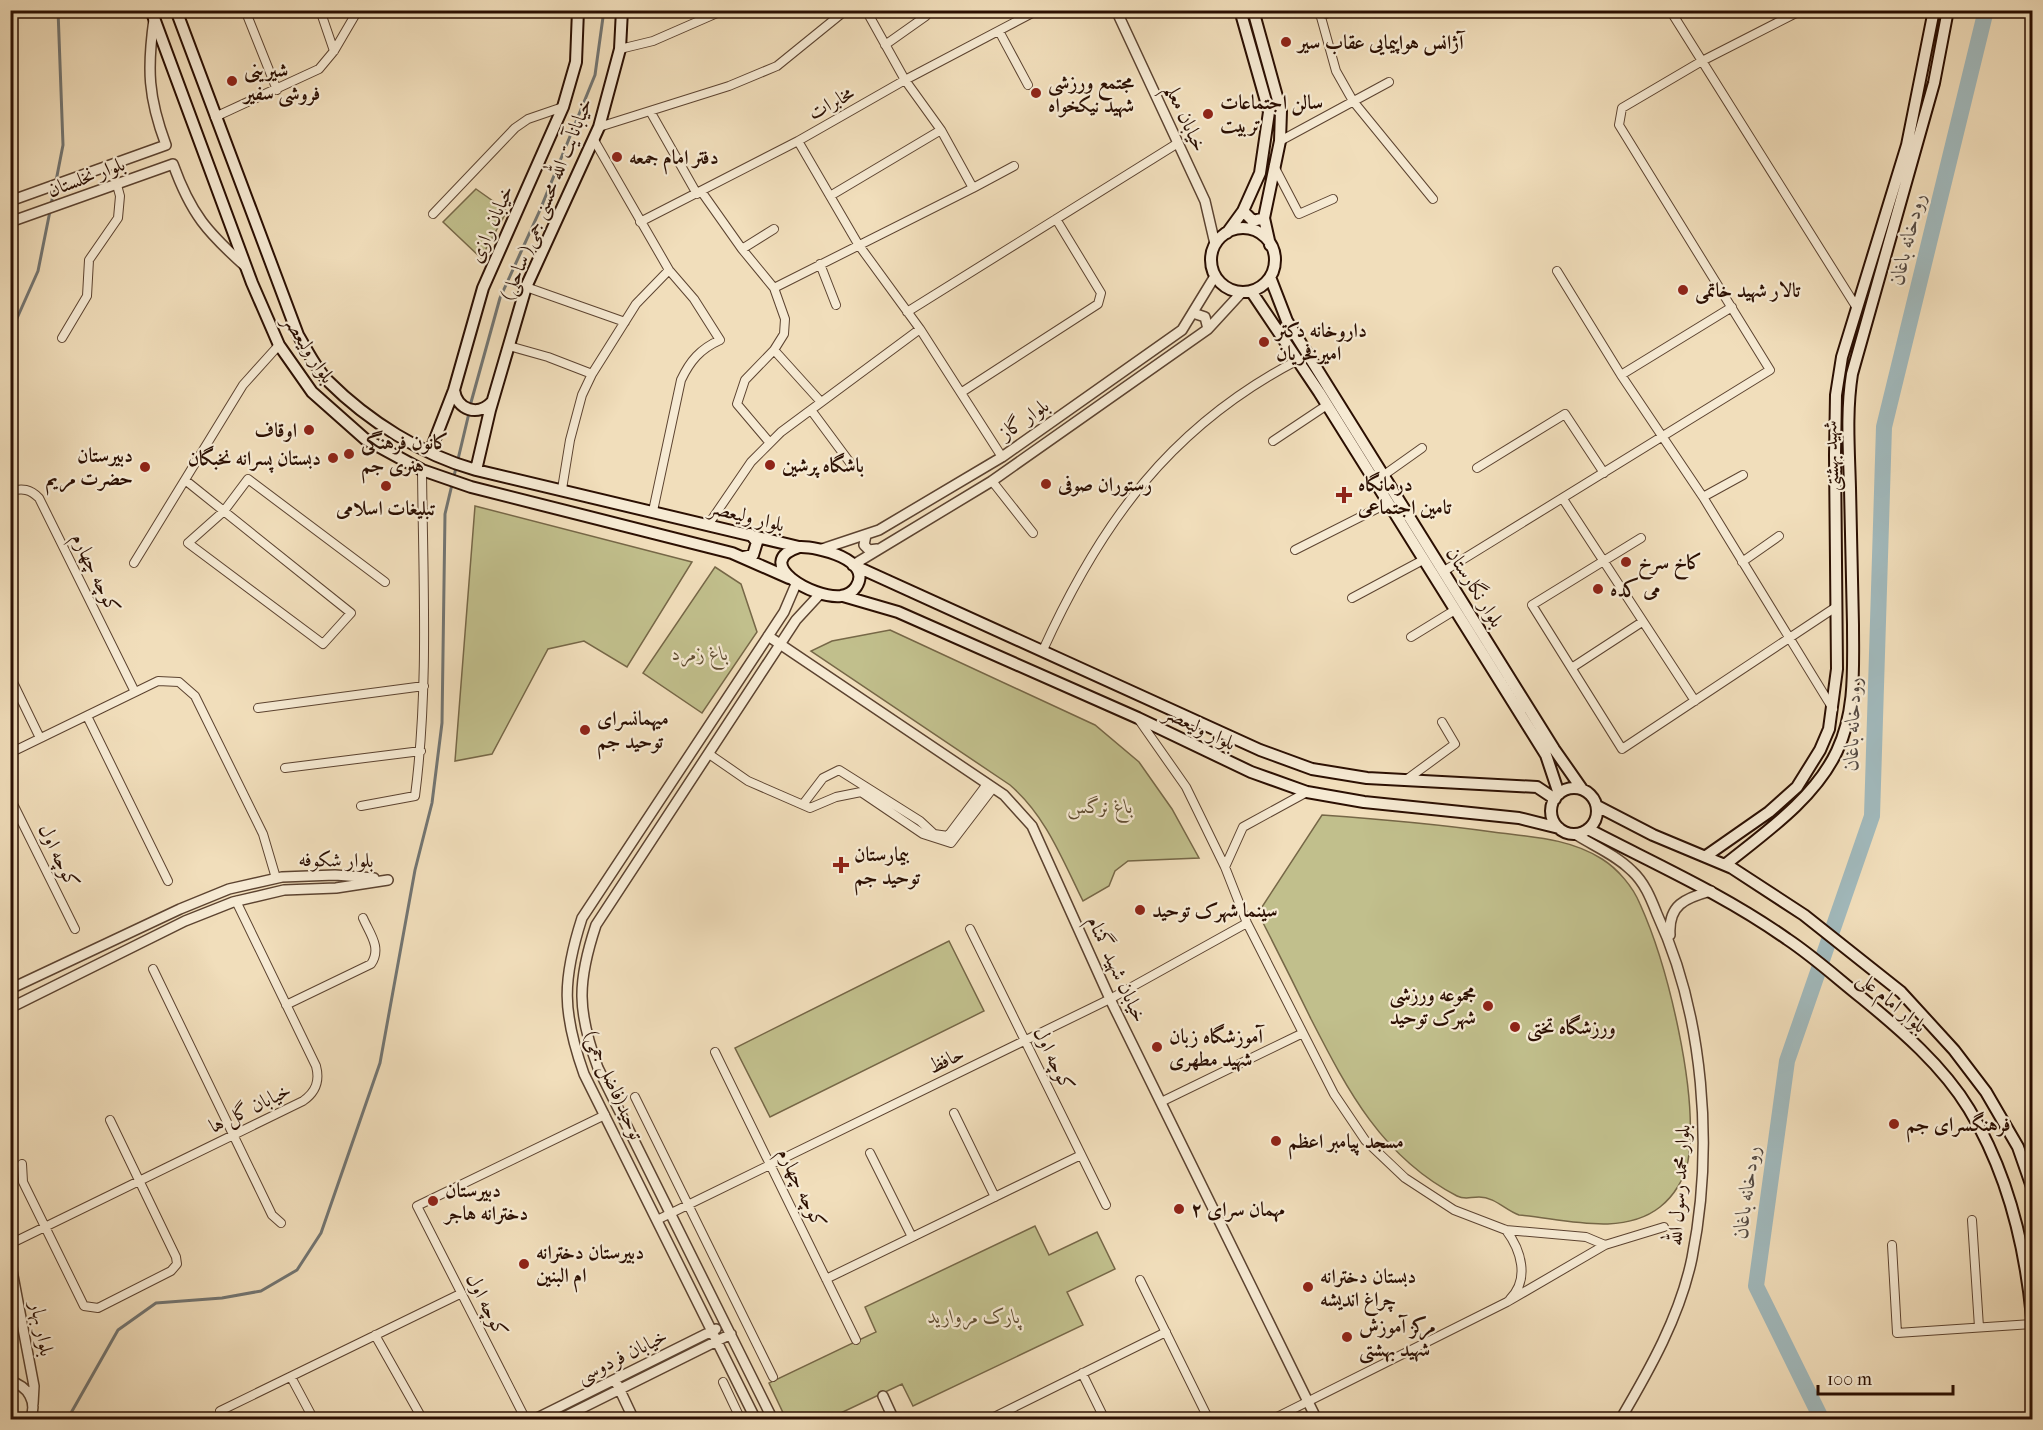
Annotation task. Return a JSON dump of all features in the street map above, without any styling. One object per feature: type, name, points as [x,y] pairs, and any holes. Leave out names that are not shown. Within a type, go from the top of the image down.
[{"type":"main road","name":"بلوار ولیعصر","points":[[176,10],[294,325],[327,380],[377,422],[444,460],[473,469],[750,534],[799,548],[822,549],[1260,750],[1312,769],[1367,778],[1537,786],[1557,796]]},
{"type":"main road","name":"خیابان رازی","points":[[430,452],[453,390],[483,288],[563,107],[576,62],[578,10]]},
{"type":"main road","name":"خیابانآیت الله محسنی جمی( ساحلی)","points":[[473,469],[526,286],[599,127],[620,49],[622,10]]},
{"type":"main road","points":[[1240,10],[1269,112],[1260,173],[1243,211],[1227,233],[1215,244],[1211,260],[1215,276],[1226,288],[1247,292],[1258,288],[1270,277],[1275,261],[1264,218],[1280,141],[1281,111],[1253,10]]},
{"type":"main road","name":"شهید بهشتی","points":[[1706,856],[1769,812],[1797,787],[1820,750],[1829,729],[1837,669],[1836,395],[1842,357],[1907,145],[1934,10]]},
{"type":"main road","name":"شهید بهشتی","points":[[1726,864],[1802,798],[1837,752],[1851,708],[1852,553],[1848,402],[1852,374],[1934,83],[1948,10]]},
{"type":"main road","name":"بلوار ولیعصر","points":[[152,14],[246,268],[279,345],[312,392],[364,439],[422,470],[463,485],[744,557],[820,594],[843,596],[898,612],[1138,718],[1251,772],[1307,792],[1364,802],[1519,818],[1559,828]]},
{"type":"main road","points":[[1243,211],[1253,221],[1264,218]]},
{"type":"main road","points":[[1227,233],[1234,230],[1251,230],[1259,233],[1270,245]]},
{"type":"main road","name":"بلوار نگارستان","points":[[1270,277],[1287,321],[1554,749],[1582,789]]},
{"type":"main road","name":"بلوار نگارستان","points":[[1247,292],[1298,360],[1327,405],[1545,755],[1557,796]]},
{"type":"main road","points":[[453,390],[459,404],[469,410],[479,410],[492,402]]},
{"type":"main road","points":[[744,557],[753,555],[757,549],[757,542],[750,534]]},
{"type":"main road","points":[[793,581],[783,569],[783,559],[789,551],[799,548]]},
{"type":"main road","points":[[1835,554],[1852,553]]},
{"type":"main road","points":[[843,596],[853,592],[859,584],[859,573],[853,565]]},
{"type":"main road","points":[[1568,789],[1582,789],[1589,793],[1597,806],[1596,819],[1588,829],[1575,834],[1559,828],[1552,817],[1557,796],[1568,789]]},
{"type":"main road","name":"بلوار امام علی","points":[[1597,806],[1653,835],[1726,864],[1804,915],[1901,992],[1954,1050],[1986,1092],[2018,1148],[2032,1187]]},
{"type":"main road","name":"بلوار امام علی","points":[[1588,829],[1711,891],[1788,939],[1883,1015],[1923,1051],[1968,1108],[1993,1154],[2016,1219],[2027,1267],[2032,1317]]},
{"type":"street","points":[[245,10],[277,90]]},
{"type":"street","points":[[320,10],[334,51]]},
{"type":"street","points":[[215,117],[319,69],[334,51],[358,10]]},
{"type":"street","points":[[620,49],[653,41],[724,10]]},
{"type":"street","points":[[599,127],[729,86],[777,66],[846,10]]},
{"type":"street","points":[[866,10],[905,80],[941,130],[973,188]]},
{"type":"street","name":"خیابان معلم","points":[[1116,10],[1205,201],[1215,244]]},
{"type":"street","points":[[1336,10],[1319,13],[1336,71],[1353,101],[1433,199]]},
{"type":"street","points":[[1670,10],[1857,308]]},
{"type":"street","points":[[1444,571],[1770,370],[1619,125],[1622,108],[1702,61],[1802,10]]},
{"type":"street","name":"مخابرات","points":[[640,222],[798,141],[905,80],[1033,12]]},
{"type":"street","name":"بلوار نخلستان","points":[[10,201],[166,145],[153,111],[148,65],[152,14]]},
{"type":"street","points":[[885,45],[926,16]]},
{"type":"street","points":[[999,31],[1028,85]]},
{"type":"street","points":[[1280,141],[1389,82]]},
{"type":"street","points":[[433,213],[515,128],[528,119],[563,107]]},
{"type":"street","points":[[650,111],[699,193],[774,288],[785,319],[784,334],[774,350],[746,380],[737,404],[770,443]]},
{"type":"street","points":[[830,196],[941,130]]},
{"type":"street","points":[[594,140],[669,270],[694,299],[720,339],[707,346],[690,361],[681,380],[653,511]]},
{"type":"street","points":[[798,141],[858,244],[920,329],[1002,457]]},
{"type":"street","points":[[907,312],[1178,143]]},
{"type":"street","name":"بلوار نخلستان","points":[[10,222],[173,164],[186,199],[212,237],[246,268]]},
{"type":"street","points":[[62,338],[87,296],[89,260],[118,218],[120,196],[111,166]]},
{"type":"street","points":[[774,288],[1014,166]]},
{"type":"street","points":[[1274,166],[1299,214],[1333,199]]},
{"type":"street","points":[[962,392],[1098,304],[1101,299],[1056,219]]},
{"type":"street","points":[[742,249],[774,229]]},
{"type":"street","points":[[820,264],[836,305]]},
{"type":"street","points":[[562,489],[570,440],[582,395],[592,374],[648,289],[669,270]]},
{"type":"street","points":[[1557,271],[1621,375],[1702,497],[1833,709]]},
{"type":"street","name":"بلوار گاز","points":[[822,549],[879,530],[1002,457],[1182,330],[1215,276]]},
{"type":"street","points":[[526,286],[625,322]]},
{"type":"street","name":"بلوار گاز","points":[[853,565],[992,481],[1208,329],[1247,292]]},
{"type":"street","points":[[1621,375],[1732,307]]},
{"type":"street","points":[[1193,313],[1205,317],[1208,329]]},
{"type":"street","points":[[708,525],[751,462],[770,443],[920,329]]},
{"type":"street","points":[[134,563],[243,385],[279,345]]},
{"type":"street","points":[[509,346],[548,357],[592,374]]},
{"type":"street","points":[[774,350],[821,402]]},
{"type":"street","points":[[1043,650],[1107,528],[1159,464],[1227,402],[1298,360]]},
{"type":"street","points":[[1273,441],[1327,405]]},
{"type":"street","points":[[812,410],[851,465]]},
{"type":"street","points":[[1477,468],[1565,414],[1604,473]]},
{"type":"street","points":[[1384,475],[1422,448]]},
{"type":"street","points":[[361,806],[416,796],[424,686],[422,470]]},
{"type":"street","points":[[1702,497],[1743,475]]},
{"type":"street","points":[[185,480],[224,511],[351,613],[323,644],[188,543],[224,511],[248,479],[385,582]]},
{"type":"street","points":[[992,481],[1033,533]]},
{"type":"street","name":"کوچه چهارم","points":[[11,490],[21,488],[31,491],[39,498],[135,692]]},
{"type":"street","points":[[1563,499],[1695,701]]},
{"type":"street","points":[[1294,550],[1388,503]]},
{"type":"street","points":[[866,535],[864,545],[869,550],[877,549]]},
{"type":"street","points":[[1742,562],[1779,536]]},
{"type":"street","points":[[1641,538],[1532,605],[1573,667],[1622,749],[1836,607]]},
{"type":"street","points":[[1352,598],[1423,560]]},
{"type":"street","name":"توحید(فاضل جمی)","points":[[756,1419],[584,1074],[571,1036],[566,996],[570,956],[582,918],[784,612],[793,581]]},
{"type":"street","name":"توحید(فاضل جمی)","points":[[773,1419],[598,1068],[585,1033],[580,996],[584,960],[596,925],[796,620],[820,594]]},
{"type":"street","points":[[1411,637],[1455,610]]},
{"type":"street","points":[[1573,667],[1642,622]]},
{"type":"street","name":"خیابان شهید گمنام","points":[[768,636],[990,786],[1019,810],[1032,826],[1110,999],[1317,1419]]},
{"type":"street","points":[[10,677],[40,738]]},
{"type":"street","points":[[10,753],[165,679],[179,682],[191,690],[263,834],[276,878]]},
{"type":"street","points":[[258,708],[424,686]]},
{"type":"street","points":[[87,716],[168,881]]},
{"type":"street","points":[[1138,718],[1186,787],[1225,867],[1246,923],[1334,1094],[1365,1140],[1405,1178],[1454,1210],[1506,1230],[1586,1237],[1605,1245]]},
{"type":"street","points":[[1406,780],[1455,744],[1442,722]]},
{"type":"street","points":[[285,768],[421,752]]},
{"type":"street","points":[[709,754],[748,782],[807,806],[861,792],[923,834],[951,843],[990,786]]},
{"type":"street","points":[[807,806],[823,778],[839,770],[920,821],[934,834],[948,836],[990,786]]},
{"type":"street","points":[[669,785],[681,794]]},
{"type":"street","points":[[1225,867],[1243,827],[1307,792]]},
{"type":"street","name":"کوچه اول","points":[[10,798],[75,929]]},
{"type":"street","points":[[1575,834],[1615,857],[1633,872],[1647,890],[1671,941]]},
{"type":"street","name":"بلوار شکوفه","points":[[10,989],[180,909],[229,889],[276,878],[335,875],[388,880],[336,888],[284,891],[236,901],[186,921],[10,1008]]},
{"type":"street","points":[[1671,941],[1669,921],[1677,907],[1687,899],[1711,891]]},
{"type":"street","name":"خیابان گل ها","points":[[10,1244],[303,1101],[316,1086],[316,1066],[236,901]]},
{"type":"street","points":[[286,1005],[371,963],[377,956],[377,947],[363,918]]},
{"type":"street","name":"حافظ","points":[[657,1220],[1110,999],[1246,923]]},
{"type":"street","name":"کوچه اول","points":[[970,929],[1106,1205]]},
{"type":"street","name":"بلوار محمد رسول الله","points":[[1620,1419],[1651,1366],[1680,1300],[1692,1257],[1698,1213],[1702,1139],[1698,1067],[1692,1017],[1671,941]]},
{"type":"street","points":[[153,969],[272,1215],[281,1223]]},
{"type":"street","points":[[1161,1102],[1303,1033]]},
{"type":"street","name":"کوچه چهارم","points":[[715,1052],[856,1340]]},
{"type":"street","points":[[635,1096],[773,1377]]},
{"type":"street","points":[[954,1113],[995,1197]]},
{"type":"street","name":"کوچه اول","points":[[526,1419],[460,1294],[417,1206],[605,1115]]},
{"type":"street","points":[[22,1164],[23,1182],[81,1302],[87,1308],[98,1308],[171,1272],[176,1266],[176,1257],[110,1120]]},
{"type":"street","points":[[870,1153],[912,1238]]},
{"type":"street","points":[[826,1279],[1081,1155]]},
{"type":"street","points":[[1972,1220],[1979,1327]]},
{"type":"street","points":[[1271,1419],[1507,1302],[1605,1245],[1664,1227]]},
{"type":"street","points":[[1506,1230],[1518,1250],[1521,1273],[1515,1295],[1507,1302]]},
{"type":"street","points":[[1892,1245],[1897,1334],[2032,1324]]},
{"type":"street","name":"بلوار بهار","points":[[10,1260],[34,1386],[30,1419]]},
{"type":"street","points":[[1140,1280],[1209,1419]]},
{"type":"street","points":[[220,1411],[460,1294]]},
{"type":"street","name":"خیابان فردوسی","points":[[534,1419],[726,1324]]},
{"type":"street","points":[[988,1419],[1000,1417],[1166,1332]]},
{"type":"street","name":"خیابان فردوسی","points":[[558,1419],[731,1334]]},
{"type":"street","points":[[375,1335],[423,1419]]},
{"type":"street","points":[[1082,1373],[1105,1419]]},
{"type":"street","points":[[291,1377],[314,1419]]},
{"type":"street","points":[[615,1379],[634,1419]]},
{"type":"street","points":[[10,1381],[24,1387],[33,1404]]},
{"type":"street","points":[[723,1382],[741,1419]]},
{"type":"street","points":[[883,1396],[894,1419]]},
{"type":"green space","points":[[476,189],[507,211],[481,258],[443,222]]},
{"type":"green space","points":[[475,506],[692,562],[627,667],[584,641],[548,649],[492,754],[455,761]]},
{"type":"green space","name":"باغ زمرد","points":[[715,567],[741,584],[757,632],[702,713],[643,673]]},
{"type":"green space","name":"باغ نرگس","points":[[890,630],[1095,725],[1139,762],[1172,809],[1199,858],[1128,861],[1115,871],[1109,886],[1083,901],[1043,824],[1023,797],[1010,785],[811,651],[832,641]]},
{"type":"green space","name":"مجموعه ورزشی شهرک توحید","points":[[1322,815],[1429,824],[1549,840],[1589,852],[1608,863],[1624,879],[1640,904],[1651,930],[1679,1031],[1685,1067],[1689,1101],[1688,1161],[1682,1180],[1665,1203],[1645,1216],[1611,1224],[1592,1224],[1519,1215],[1490,1199],[1457,1196],[1408,1162],[1388,1142],[1370,1120],[1339,1072],[1258,913]]},
{"type":"green space","points":[[949,941],[984,1011],[770,1117],[735,1048]]},
{"type":"green space","name":"پارک مروارید","points":[[1035,1226],[1049,1255],[1097,1232],[1115,1269],[1067,1292],[1083,1325],[913,1406],[902,1384],[828,1419],[786,1419],[769,1383],[876,1332],[865,1307]]},
{"type":"waterway","points":[[56,181],[63,145],[58,10]]},
{"type":"waterway","points":[[470,406],[500,298],[540,210],[595,75],[604,10]]},
{"type":"waterway","name":"رودخانه باغان","points":[[1822,1420],[1756,1286],[1787,1061],[1872,816],[1884,427],[1986,10]]},
{"type":"waterway","points":[[51,204],[55,187]]},
{"type":"waterway","points":[[10,334],[38,271],[50,211]]},
{"type":"waterway","points":[[67,1420],[118,1330],[156,1303],[222,1298],[261,1291],[297,1270],[321,1233],[380,1063],[415,870],[432,803],[442,723],[445,514],[469,413]]},
{"type":"place","name":"آژانس هواپیمایی عقاب سیر","points":[[1286,42]]},
{"type":"place","name":"شیرینی فروشی سفیر","points":[[232,81]]},
{"type":"place","name":"مجتمع ورزشی شهید نیکخواه","points":[[1036,93]]},
{"type":"place","name":"سالن اجتماعات تربیت","points":[[1208,114]]},
{"type":"place","name":"دفتر امام جمعه","points":[[617,157]]},
{"type":"place","name":"تالار شهید خاتمی","points":[[1683,290]]},
{"type":"place","name":"داروخانه دکتر امیرفخریان","points":[[1264,342]]},
{"type":"place","name":"اوقاف","points":[[309,430]]},
{"type":"place","name":"کانون فرهنگی هنری جم","points":[[349,454]]},
{"type":"place","name":"دبستان پسرانه نخبگان","points":[[333,458]]},
{"type":"place","name":"باشگاه پرشین","points":[[770,465]]},
{"type":"place","name":"دبیرستان حضرت مریم","points":[[145,467]]},
{"type":"place","name":"رستوران صوفی","points":[[1046,484]]},
{"type":"place","name":"تبلیغات اسلامی","points":[[386,486]]},
{"type":"place","name":"درمانگاه تامین اجتماعی","points":[[1344,495]]},
{"type":"place","name":"کاخ سرخ","points":[[1626,562]]},
{"type":"place","name":"می کده","points":[[1598,589]]},
{"type":"place","name":"میهمانسرای توحید جم","points":[[585,730]]},
{"type":"place","name":"بیمارستان توحید جم","points":[[841,865]]},
{"type":"place","name":"سینما شهرک توحید","points":[[1140,910]]},
{"type":"place","name":"مجموعه ورزشی شهرک توحید","points":[[1488,1006]]},
{"type":"place","name":"ورزشگاه تختی","points":[[1515,1027]]},
{"type":"place","name":"آموزشگاه زبان شهید مطهری","points":[[1157,1047]]},
{"type":"place","name":"فرهنگسرای جم","points":[[1894,1124]]},
{"type":"place","name":"مسجد پیامبر اعظم","points":[[1276,1141]]},
{"type":"place","name":"دبیرستان دخترانه هاجر","points":[[433,1201]]},
{"type":"place","name":"مهمان سرای ۲","points":[[1179,1209]]},
{"type":"place","name":"دبیرستان دخترانه ام البنین","points":[[524,1264]]},
{"type":"place","name":"دبستان دخترانه چراغ اندیشه","points":[[1308,1287]]},
{"type":"place","name":"مرکز آموزش شهید بهشتی","points":[[1347,1337]]}]
